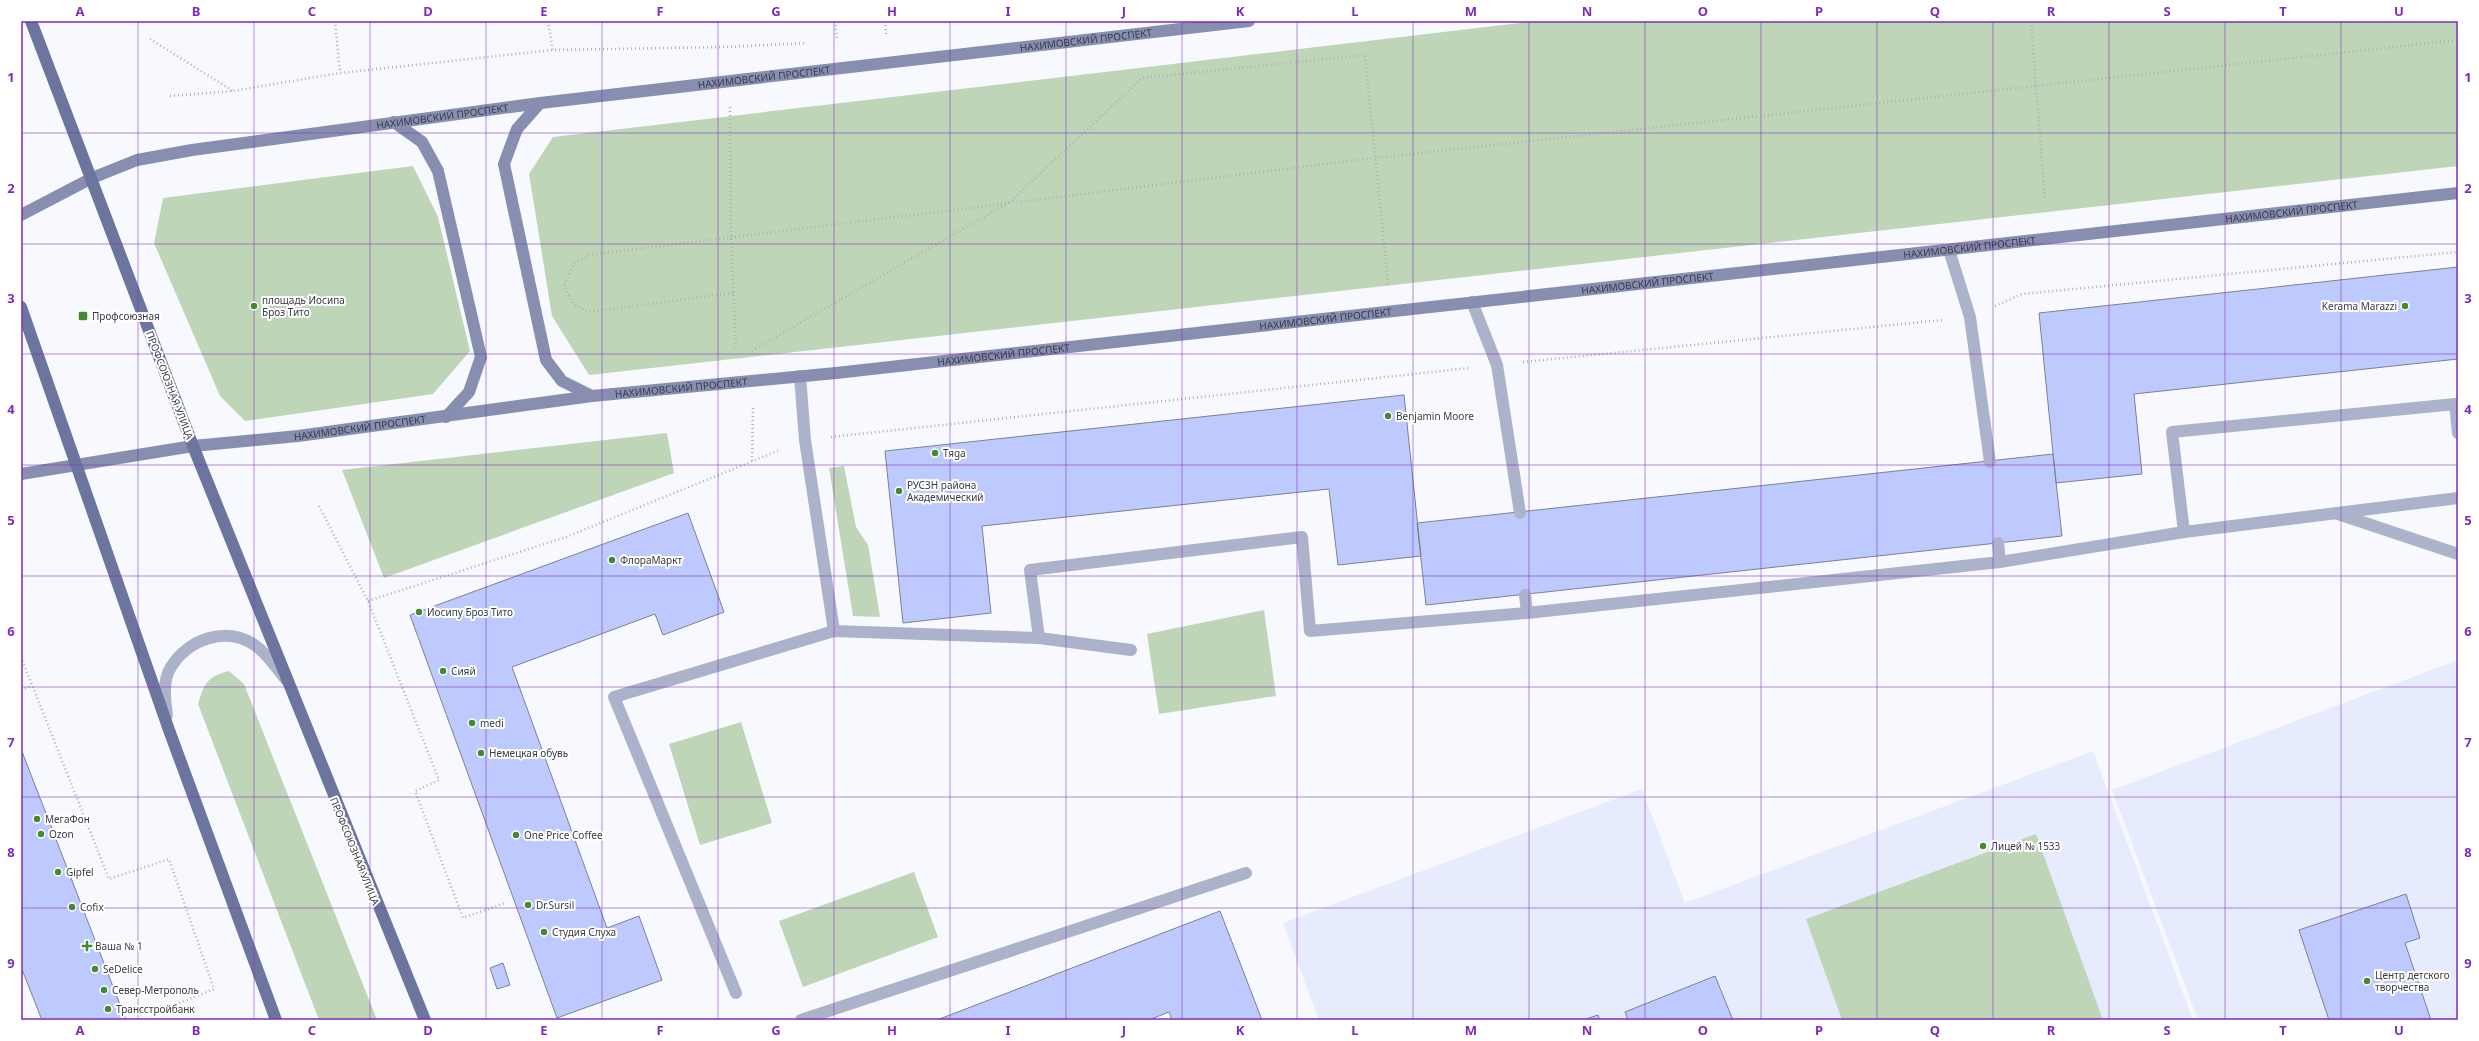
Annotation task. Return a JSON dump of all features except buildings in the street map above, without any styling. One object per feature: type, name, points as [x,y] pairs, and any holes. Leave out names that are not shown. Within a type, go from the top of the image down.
[{"type":"main road","name":"ПРОФСОЮЗНАЯ УЛИЦА","points":[[31,21],[92,178],[192,446],[286,681],[425,1020]]},
{"type":"main road","name":"НАХИМОВСКИЙ ПРОСПЕКТ","points":[[92,178],[137,160],[184,151],[394,122],[540,103],[1249,21]]},
{"type":"main road","points":[[540,103],[517,129],[504,164],[546,360],[562,381],[592,396]]},
{"type":"main road","points":[[394,122],[422,142],[438,171],[481,357],[469,392],[446,417]]},
{"type":"main road","points":[[21,215],[92,178]]},
{"type":"main road","name":"НАХИМОВСКИЙ ПРОСПЕКТ","points":[[192,446],[298,436],[592,396],[800,376],[2458,193]]},
{"type":"main road","name":"ПРОФСОЮЗНАЯ УЛИЦА","points":[[21,307],[75,467],[169,730],[276,1020]]},
{"type":"main road","points":[[21,474],[75,467],[192,446]]},
{"type":"street","points":[[1949,250],[1970,317],[1990,462]]},
{"type":"street","points":[[1472,302],[1497,364],[1520,513]]},
{"type":"street","points":[[800,376],[805,440],[834,631]]},
{"type":"street","points":[[2184,532],[2172,432],[2455,404],[2458,433]]},
{"type":"street","points":[[1039,638],[1030,570],[1302,537],[1310,631],[1527,613],[2000,562],[2184,532],[2458,498]]},
{"type":"street","points":[[2335,513],[2458,554]]},
{"type":"street","points":[[1998,543],[2000,562]]},
{"type":"street","points":[[1525,595],[1527,613]]},
{"type":"street","points":[[736,992],[614,697],[834,631],[1039,638],[1131,650]]},
{"type":"street","name":"ПРОФСОЮЗНАЯ УЛИЦА","points":[[169,730],[164,694],[170,668],[186,650],[205,638],[231,636],[254,645],[270,659],[286,681]]},
{"type":"street","points":[[801,1020],[1246,874]]},
{"type":"path","points":[[335,21],[340,73]]},
{"type":"path","points":[[548,21],[553,50]]},
{"type":"path","points":[[834,21],[837,41]]},
{"type":"path","points":[[885,21],[886,36]]},
{"type":"path","points":[[2031,21],[2045,199]]},
{"type":"path","points":[[150,39],[233,91]]},
{"type":"path","points":[[733,294],[587,312],[573,303],[564,286],[573,265],[589,255],[1011,201],[1374,158],[2458,40]]},
{"type":"path","points":[[170,96],[233,91],[340,73],[553,50],[725,47]]},
{"type":"path","points":[[752,351],[1011,201],[1142,78],[1365,55],[1374,158],[1388,285]]},
{"type":"path","points":[[730,107],[730,237],[736,349]]},
{"type":"path","points":[[805,440],[1390,378],[1497,364],[1970,317],[2022,294],[2458,252]]},
{"type":"path","points":[[368,601],[566,537],[752,461]]},
{"type":"path","points":[[319,506],[368,601],[438,780],[415,791],[463,918],[505,904]]},
{"type":"path","points":[[21,657],[109,879],[169,859],[214,989],[160,1011]]},
{"type":"path","points":[[21,690],[32,686]]},
{"type":"shaded area","points":[[2458,660],[2458,1020],[2198,1020],[2112,790]]},
{"type":"shaded area","name":"Лицей № 1533","points":[[2093,751],[2193,1020],[1319,1020],[1283,923],[1642,789],[1685,903]]},
{"type":"green space","points":[[1537,21],[2458,21],[2458,166],[589,375],[552,316],[529,174],[553,137]]},
{"type":"green space","points":[[413,166],[438,217],[470,351],[433,394],[245,421],[220,396],[154,243],[163,198]]},
{"type":"green space","points":[[667,433],[674,473],[384,578],[342,470]]},
{"type":"green space","points":[[844,466],[856,527],[868,545],[880,617],[853,616],[829,468]]},
{"type":"green space","points":[[1264,610],[1276,696],[1159,714],[1147,634]]},
{"type":"green space","points":[[229,671],[244,684],[377,1020],[319,1020],[198,704],[205,685],[211,678]]},
{"type":"green space","points":[[741,722],[772,823],[700,845],[669,744]]},
{"type":"green space","points":[[2036,834],[2103,1020],[1842,1020],[1806,919]]},
{"type":"green space","points":[[914,872],[938,937],[803,987],[779,921]]},
{"type":"place","name":"площадь Иосипа Броз Тито","points":[[254,306]]},
{"type":"place","name":"Kerama Marazzi","points":[[2405,306]]},
{"type":"place","name":"Профсоюзная","points":[[83,316]]},
{"type":"place","name":"Benjamin Moore","points":[[1388,416]]},
{"type":"place","name":"Тяga","points":[[935,453]]},
{"type":"place","name":"РУСЗН района Академический","points":[[899,491]]},
{"type":"place","name":"ФлораМаркт","points":[[612,560]]},
{"type":"place","name":"Иосипу Броз Тито","points":[[419,612]]},
{"type":"place","name":"Сияй","points":[[443,671]]},
{"type":"place","name":"medi","points":[[472,723]]},
{"type":"place","name":"Немецкая обувь","points":[[481,753]]},
{"type":"place","name":"МегаФон","points":[[37,819]]},
{"type":"place","name":"Ozon","points":[[41,834]]},
{"type":"place","name":"One Price Coffee","points":[[516,835]]},
{"type":"place","name":"Лицей № 1533","points":[[1983,846]]},
{"type":"place","name":"Gipfel","points":[[58,872]]},
{"type":"place","name":"Dr.Sursil","points":[[528,905]]},
{"type":"place","name":"Cofix","points":[[72,907]]},
{"type":"place","name":"Студия Слуха","points":[[544,932]]},
{"type":"place","name":"Ваша № 1","points":[[87,946]]},
{"type":"place","name":"SeDelice","points":[[95,969]]},
{"type":"place","name":"Центр детского творчества","points":[[2367,981]]},
{"type":"place","name":"Север-Метрополь","points":[[104,990]]},
{"type":"place","name":"Трансстройбанк","points":[[108,1009]]}]
